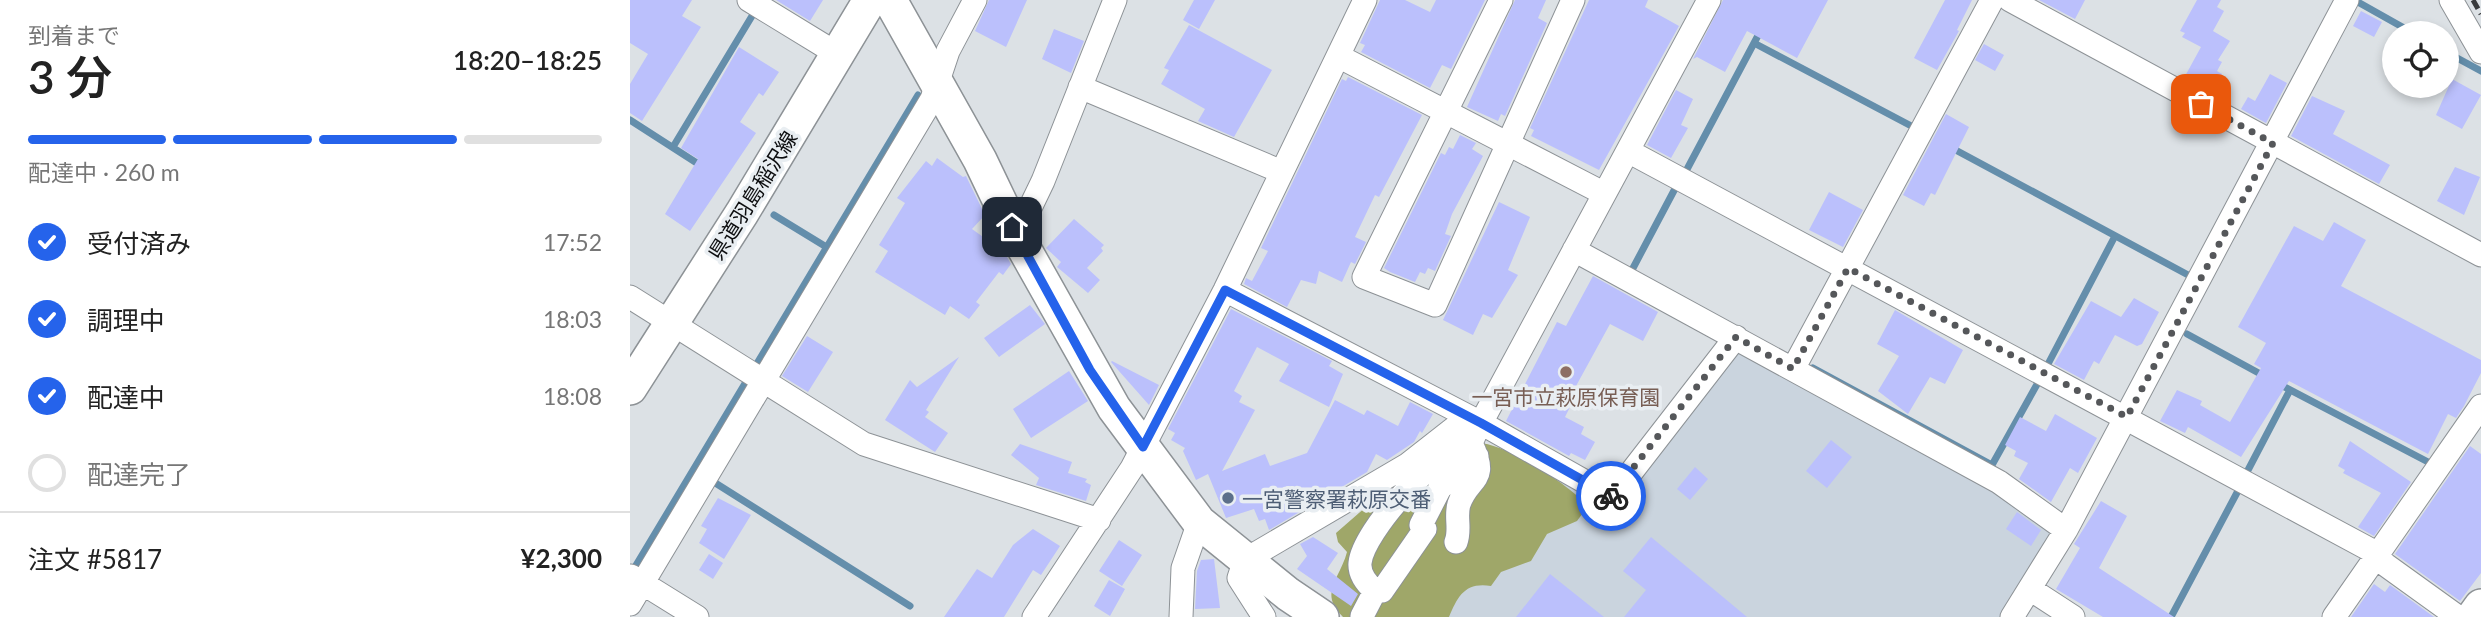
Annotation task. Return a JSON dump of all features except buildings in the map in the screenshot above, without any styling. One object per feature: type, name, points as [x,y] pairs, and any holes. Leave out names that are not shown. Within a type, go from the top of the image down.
[{"type":"main road","name":"県道羽島稲沢線","points":[[630,388],[839,55],[870,0]]},
{"type":"main road","points":[[890,0],[980,160],[1012,227],[1090,370],[1143,447],[1199,522],[1322,617]]},
{"type":"main road","points":[[2473,617],[2481,606]]},
{"type":"street","points":[[749,0],[839,55]]},
{"type":"street","points":[[630,604],[636,579],[755,374],[932,99],[948,51],[975,0]]},
{"type":"street","points":[[1012,227],[1030,208],[1043,181],[1115,0]]},
{"type":"street","points":[[1034,617],[1099,520],[1143,447],[1225,290],[1365,0]]},
{"type":"street","points":[[1501,0],[1364,277],[1435,305],[1573,0]]},
{"type":"street","points":[[1474,435],[1421,474],[1368,543],[1359,566],[1365,580],[1375,591],[1382,591],[1391,580],[1423,527],[1440,488],[1474,435],[1709,0]]},
{"type":"street","points":[[1793,369],[1992,0]]},
{"type":"street","points":[[2010,0],[2481,254]]},
{"type":"street","points":[[2012,617],[2066,530],[2347,0]]},
{"type":"street","points":[[2452,0],[2481,52]]},
{"type":"street","points":[[1338,56],[1603,192]]},
{"type":"street","points":[[1080,87],[1282,172]]},
{"type":"street","points":[[1628,151],[2380,555],[2383,563],[2458,617]]},
{"type":"street","points":[[1574,250],[1999,482],[2066,530]]},
{"type":"street","points":[[1225,290],[1474,435],[1612,497],[1736,337]]},
{"type":"street","points":[[630,297],[864,444],[1099,520]]},
{"type":"street","points":[[2334,617],[2480,409]]},
{"type":"street","points":[[1393,508],[1447,543],[1462,546],[1459,505],[1478,476],[1474,435]]},
{"type":"street","points":[[1264,617],[1239,578],[1245,560],[1407,465],[1474,435]]},
{"type":"street","points":[[1181,617],[1183,568],[1199,522]]},
{"type":"street","points":[[636,579],[696,617]]},
{"type":"street","points":[[2030,589],[2073,617]]},
{"type":"street","points":[[1362,616],[1375,591]]},
{"type":"shaded area","points":[[1733,349],[1995,488],[2052,527],[2051,535],[2000,617],[1416,617],[1523,455],[1610,506]]},
{"type":"green space","points":[[1478,443],[1520,457],[1567,487],[1588,506],[1577,521],[1547,534],[1531,561],[1501,572],[1491,586],[1475,586],[1464,592],[1449,617],[1343,617],[1332,601],[1331,593],[1347,552],[1338,542],[1336,533],[1367,506],[1374,510],[1384,509],[1396,482]]},
{"type":"waterway","points":[[2356,1],[2392,21]]},
{"type":"waterway","points":[[673,147],[752,16]]},
{"type":"waterway","points":[[1685,173],[1762,28]]},
{"type":"waterway","points":[[1754,43],[1917,129]]},
{"type":"waterway","points":[[2459,59],[2481,71]]},
{"type":"waterway","points":[[632,572],[918,95]]},
{"type":"waterway","points":[[630,120],[703,167]]},
{"type":"waterway","points":[[1950,147],[2190,276]]},
{"type":"waterway","points":[[1632,270],[1678,183]]},
{"type":"waterway","points":[[774,215],[828,248]]},
{"type":"waterway","points":[[2047,366],[2115,236]]},
{"type":"waterway","points":[[2187,334],[2266,377]]},
{"type":"waterway","points":[[1813,368],[1992,465],[2040,379]]},
{"type":"waterway","points":[[2277,383],[2430,463]]},
{"type":"waterway","points":[[2247,472],[2290,390]]},
{"type":"waterway","points":[[709,479],[910,606]]},
{"type":"waterway","points":[[2171,617],[2240,487]]},
{"type":"railway","points":[[2473,0],[2481,14]]},
{"type":"way so far","points":[[1611,496],[1736,337],[1793,369],[1848,268],[2127,417],[2273,143],[2201,104]]},
{"type":"place","name":"一宮市立萩原保育園","points":[[1566,372]]},
{"type":"place","name":"一宮警察署萩原交番","points":[[1228,498]]},
{"type":"route","points":[[1012,227],[1090,370],[1143,447],[1225,290],[1481,423],[1611,496]]}]
